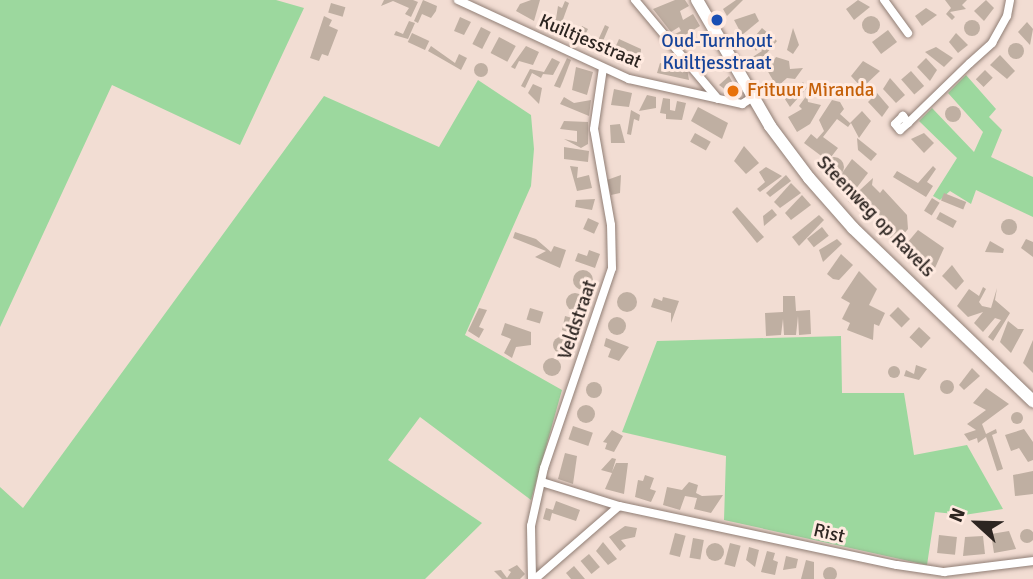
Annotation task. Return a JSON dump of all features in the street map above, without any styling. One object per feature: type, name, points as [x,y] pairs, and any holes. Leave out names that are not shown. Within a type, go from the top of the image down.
[{"type":"main road","name":"Steenweg op Ravels","points":[[697,0],[787,150],[853,228],[1033,401]]},
{"type":"street","name":"Kuiltjesstraat","points":[[458,0],[629,79],[741,104],[753,97]]},
{"type":"street","points":[[635,0],[719,99]]},
{"type":"street","points":[[884,0],[908,33]]},
{"type":"street","points":[[908,122],[992,43],[1007,16],[1009,0]]},
{"type":"street","name":"Veldstraat","points":[[534,579],[531,526],[542,482],[612,268],[611,225],[594,129],[603,68]]},
{"type":"street","name":"Rist","points":[[542,482],[619,506],[944,572],[1033,561]]},
{"type":"street","points":[[534,579],[619,506]]},
{"type":"green space","points":[[0,0],[276,0],[304,8],[240,145],[112,85],[0,327]]},
{"type":"green space","points":[[966,75],[996,109],[989,117],[1002,130],[991,157],[1033,177],[1033,217],[976,190],[971,204],[950,191],[940,200],[933,196],[957,158],[919,121],[932,108],[974,152],[983,132],[948,93]]},
{"type":"green space","points":[[478,80],[531,115],[534,149],[531,186],[465,335],[562,390],[531,500],[420,417],[388,460],[482,523],[425,579],[0,579],[0,487],[23,508],[324,96],[439,147]]},
{"type":"green space","points":[[841,336],[842,393],[904,393],[914,455],[967,445],[1003,509],[964,515],[935,512],[927,565],[724,520],[726,456],[622,432],[657,341]]},
{"type":"building","points":[[384,0],[418,2],[411,17],[405,14],[409,8],[393,1],[381,6]]},
{"type":"building","points":[[423,0],[437,6],[436,11],[431,18],[422,14],[418,23],[414,21]]},
{"type":"building","points":[[540,0],[534,21],[516,11],[520,4]]},
{"type":"building","points":[[675,0],[685,0],[689,6],[680,11],[683,20],[693,14],[700,26],[677,40],[673,35],[681,31],[679,27],[671,32],[653,9]]},
{"type":"building","points":[[736,0],[743,0],[727,16],[723,9]]},
{"type":"building","points":[[858,0],[870,7],[854,20],[846,9]]},
{"type":"building","points":[[945,0],[967,0],[962,5],[966,9],[950,12],[955,17],[952,20],[946,14],[951,8]]},
{"type":"building","points":[[986,0],[994,8],[984,21],[974,11]]},
{"type":"building","points":[[565,1],[569,3],[558,33],[544,26],[549,16],[556,19],[558,6],[562,8]]},
{"type":"building","points":[[331,3],[345,7],[343,17],[328,13]]},
{"type":"building","points":[[926,8],[937,15],[922,26],[915,16]]},
{"type":"building","points":[[755,13],[759,21],[742,35],[734,20]]},
{"type":"building","points":[[324,16],[332,20],[329,26],[338,30],[328,56],[322,54],[319,61],[310,58]]},
{"type":"building","points":[[871,16],[877,19],[880,25],[877,31],[871,34],[865,31],[862,25],[865,19]]},
{"type":"building","points":[[460,17],[471,22],[464,35],[454,31]]},
{"type":"building","points":[[972,20],[978,22],[978,34],[972,36],[966,34],[964,28],[966,22]]},
{"type":"building","points":[[409,21],[415,23],[408,39],[394,35],[396,31],[403,34]]},
{"type":"building","points":[[1027,22],[1033,29],[1030,45],[1018,32]]},
{"type":"building","points":[[605,25],[609,27],[603,41],[607,43],[601,52],[594,49]]},
{"type":"building","points":[[582,26],[588,29],[581,43],[567,37],[571,27],[580,31]]},
{"type":"building","points":[[481,27],[491,32],[482,49],[472,44]]},
{"type":"building","points":[[762,28],[777,41],[756,66],[751,58],[762,51],[759,47],[756,51],[750,42]]},
{"type":"building","points":[[793,28],[799,45],[793,54],[787,50]]},
{"type":"building","points":[[888,30],[897,42],[881,54],[872,42]]},
{"type":"building","points":[[412,33],[429,41],[425,50],[408,42]]},
{"type":"building","points":[[956,33],[968,45],[958,53],[949,42]]},
{"type":"building","points":[[499,37],[516,46],[507,62],[491,53]]},
{"type":"building","points":[[619,39],[641,49],[640,66],[611,57]]},
{"type":"building","points":[[1016,43],[1022,45],[1022,57],[1016,59],[1010,57],[1008,51],[1010,45]]},
{"type":"building","points":[[431,46],[455,63],[459,54],[467,58],[461,70],[428,51]]},
{"type":"building","points":[[526,46],[539,52],[533,65],[519,61],[515,69],[511,67]]},
{"type":"building","points":[[936,47],[953,58],[944,67],[925,52]]},
{"type":"building","points":[[1000,55],[1015,71],[1007,79],[990,65]]},
{"type":"building","points":[[776,57],[789,61],[790,69],[803,68],[795,79],[787,78],[777,87],[767,70]]},
{"type":"building","points":[[552,58],[560,62],[553,75],[543,74],[541,78],[532,73],[525,88],[521,86],[530,69],[544,72]]},
{"type":"building","points":[[567,58],[571,60],[560,88],[554,86]]},
{"type":"building","points":[[926,58],[937,70],[930,81],[917,67]]},
{"type":"building","points":[[863,61],[880,71],[862,88],[851,76]]},
{"type":"building","points":[[481,63],[486,65],[486,75],[481,77],[476,75],[474,70],[476,65]]},
{"type":"building","points":[[660,63],[687,69],[689,80],[657,73]]},
{"type":"building","points":[[576,67],[593,72],[587,95],[572,90]]},
{"type":"building","points":[[985,70],[993,78],[984,87],[976,79]]},
{"type":"building","points":[[911,71],[924,86],[914,95],[901,80]]},
{"type":"building","points":[[729,76],[738,92],[734,96],[719,85]]},
{"type":"building","points":[[890,78],[905,95],[896,103],[883,89]]},
{"type":"building","points":[[803,82],[807,88],[790,107],[781,93],[793,86],[796,91]]},
{"type":"building","points":[[533,84],[542,88],[539,104],[528,93]]},
{"type":"building","points":[[614,89],[632,93],[629,107],[611,105]]},
{"type":"building","points":[[877,93],[889,107],[882,117],[868,102]]},
{"type":"building","points":[[647,95],[656,97],[656,108],[639,111]]},
{"type":"building","points":[[807,95],[808,102],[821,105],[810,124],[797,132],[788,117],[802,109],[799,106]]},
{"type":"building","points":[[564,97],[574,103],[591,100],[589,116],[560,104]]},
{"type":"building","points":[[663,98],[670,99],[670,110],[675,111],[677,101],[686,103],[682,120],[666,119],[666,114],[660,113]]},
{"type":"building","points":[[832,100],[840,102],[844,109],[840,114],[850,123],[862,111],[871,121],[859,138],[851,123],[848,127],[837,119],[823,137],[838,148],[828,161],[804,143],[811,134],[817,139],[824,131],[819,120]]},
{"type":"building","points":[[950,106],[956,106],[961,114],[959,120],[950,122],[945,117],[945,111]]},
{"type":"building","points":[[698,107],[728,123],[722,139],[691,121]]},
{"type":"building","points":[[631,110],[640,115],[639,121],[634,119],[631,135],[627,134]]},
{"type":"building","points":[[564,121],[588,122],[588,144],[581,148],[564,139],[577,142],[577,131],[560,129]]},
{"type":"building","points":[[620,124],[625,143],[611,143],[610,125]]},
{"type":"building","points":[[695,133],[711,142],[706,150],[690,142]]},
{"type":"building","points":[[924,133],[934,143],[924,153],[911,139]]},
{"type":"building","points":[[857,138],[877,154],[871,161],[858,150]]},
{"type":"building","points":[[744,146],[759,163],[746,174],[734,161]]},
{"type":"building","points":[[564,147],[589,151],[588,162],[564,159]]},
{"type":"building","points":[[834,157],[841,160],[844,167],[841,174],[834,177],[827,174],[824,167],[827,160]]},
{"type":"building","points":[[852,159],[868,173],[855,190],[840,176]]},
{"type":"building","points":[[570,166],[578,167],[577,178],[589,175],[592,188],[577,191]]},
{"type":"building","points":[[933,166],[936,169],[927,182],[933,186],[926,197],[893,177],[897,171],[918,183]]},
{"type":"building","points":[[766,167],[782,176],[760,192],[757,189],[765,182],[759,172]]},
{"type":"building","points":[[621,175],[620,193],[611,195],[607,180]]},
{"type":"building","points":[[786,175],[791,181],[770,197],[766,193]]},
{"type":"building","points":[[873,178],[872,185],[880,193],[883,189],[907,215],[908,229],[896,243],[890,237],[896,231],[867,203],[860,198],[853,205],[848,201]]},
{"type":"building","points":[[791,183],[801,193],[780,208],[774,202]]},
{"type":"building","points":[[944,193],[966,202],[963,209],[941,200]]},
{"type":"building","points":[[802,195],[811,205],[791,220],[785,213]]},
{"type":"building","points":[[932,198],[940,203],[932,215],[924,211]]},
{"type":"building","points":[[595,199],[592,210],[575,207],[576,200]]},
{"type":"building","points":[[737,207],[764,237],[757,243],[732,212]]},
{"type":"building","points":[[772,209],[777,215],[764,226],[763,216]]},
{"type":"building","points":[[940,212],[957,221],[953,228],[936,219]]},
{"type":"building","points":[[819,215],[824,220],[799,246],[792,237]]},
{"type":"building","points":[[588,218],[599,223],[594,234],[583,229]]},
{"type":"building","points":[[1006,219],[1012,219],[1017,227],[1015,233],[1006,235],[1001,230],[1001,224]]},
{"type":"building","points":[[822,227],[829,236],[814,247],[807,239]]},
{"type":"building","points":[[918,230],[944,248],[935,268],[907,243]]},
{"type":"building","points":[[515,232],[536,239],[551,252],[554,246],[566,250],[560,268],[535,257],[546,251],[513,238]]},
{"type":"building","points":[[837,239],[842,244],[823,262],[819,250]]},
{"type":"building","points":[[1026,239],[1033,242],[1033,257],[1021,248]]},
{"type":"building","points":[[990,241],[1004,249],[1003,253],[985,252]]},
{"type":"building","points":[[589,250],[600,254],[595,268],[575,261],[578,253],[587,256]]},
{"type":"building","points":[[841,254],[853,265],[839,280],[833,279],[827,274]]},
{"type":"building","points":[[952,265],[964,281],[956,290],[942,276]]},
{"type":"building","points":[[583,270],[590,273],[593,280],[590,287],[583,290],[576,287],[573,280],[576,273]]},
{"type":"building","points":[[859,271],[877,289],[869,305],[885,313],[879,326],[874,324],[873,340],[847,330],[850,323],[842,319],[850,303],[841,298]]},
{"type":"building","points":[[983,287],[986,289],[979,302],[982,306],[991,308],[997,288],[995,300],[1010,313],[993,341],[988,337],[1001,320],[995,318],[983,332],[974,323],[983,312],[968,317],[957,306],[969,289],[979,296]]},
{"type":"building","points":[[627,292],[634,295],[637,302],[634,309],[627,312],[620,309],[617,302],[620,295]]},
{"type":"building","points":[[571,293],[579,293],[584,302],[582,309],[571,311],[566,306],[566,298]]},
{"type":"building","points":[[783,296],[795,296],[796,311],[810,310],[811,334],[799,335],[798,316],[796,335],[784,335],[783,319],[781,335],[766,336],[765,313],[783,312]]},
{"type":"building","points":[[663,297],[679,301],[671,323],[671,313],[651,307],[654,298],[662,301]]},
{"type":"building","points":[[898,307],[910,319],[902,328],[890,315]]},
{"type":"building","points":[[479,308],[487,310],[479,327],[484,329],[479,338],[468,331]]},
{"type":"building","points":[[530,308],[543,312],[540,324],[526,319]]},
{"type":"building","points":[[565,316],[579,320],[574,334],[562,330]]},
{"type":"building","points":[[617,317],[623,320],[626,326],[623,332],[617,335],[611,332],[608,326],[611,320]]},
{"type":"building","points":[[1008,321],[1018,329],[1024,329],[1011,353],[1000,342]]},
{"type":"building","points":[[505,323],[531,332],[531,345],[516,347],[512,358],[504,353],[511,339],[501,335]]},
{"type":"building","points":[[919,327],[931,338],[921,348],[909,337]]},
{"type":"building","points":[[561,337],[567,339],[567,351],[561,353],[555,351],[553,345],[555,339]]},
{"type":"building","points":[[606,338],[629,347],[619,361],[608,357],[611,349],[604,346]]},
{"type":"building","points":[[1033,340],[1033,373],[1023,363]]},
{"type":"building","points":[[548,358],[556,358],[561,367],[559,374],[548,376],[543,371],[543,363]]},
{"type":"building","points":[[916,365],[927,369],[919,380],[904,376],[906,370],[914,374]]},
{"type":"building","points":[[889,367],[899,367],[899,377],[889,377]]},
{"type":"building","points":[[972,368],[980,376],[964,390],[959,385]]},
{"type":"building","points":[[944,380],[950,380],[954,387],[950,394],[944,394],[940,390],[940,384]]},
{"type":"building","points":[[591,382],[597,382],[602,390],[600,396],[591,398],[586,393],[586,387]]},
{"type":"building","points":[[986,388],[1009,404],[982,424],[986,434],[996,429],[997,433],[992,435],[1003,469],[997,471],[986,437],[978,443],[977,438],[969,441],[964,434],[976,430],[967,424],[986,410],[973,403]]},
{"type":"building","points":[[586,405],[592,408],[595,414],[592,420],[586,423],[580,420],[577,414],[580,408]]},
{"type":"building","points":[[1017,412],[1023,418],[1017,424],[1011,418]]},
{"type":"building","points":[[573,426],[593,433],[588,446],[568,439]]},
{"type":"building","points":[[1024,429],[1033,442],[1033,460],[1028,462],[1019,448],[1011,451],[1005,435]]},
{"type":"building","points":[[612,430],[623,436],[614,452],[605,449],[607,443],[603,442]]},
{"type":"building","points":[[565,453],[577,456],[573,484],[558,479]]},
{"type":"building","points":[[612,458],[616,459],[612,472],[616,463],[628,463],[624,494],[605,489],[612,473],[601,470]]},
{"type":"building","points":[[1033,471],[1033,494],[1015,496],[1013,475]]},
{"type":"building","points":[[645,475],[654,478],[650,489],[656,491],[651,502],[635,497],[638,480],[643,481]]},
{"type":"building","points":[[689,482],[698,485],[696,493],[702,496],[723,495],[711,513],[694,509],[697,498],[685,496],[680,510],[663,505],[667,487],[682,490]]},
{"type":"building","points":[[556,501],[580,510],[576,521],[552,513],[550,521],[543,519],[546,508],[553,510]]},
{"type":"building","points":[[625,526],[637,528],[635,537],[621,540],[626,546],[620,551],[609,537]]},
{"type":"building","points":[[1024,529],[1030,529],[1034,536],[1030,543],[1024,543],[1020,539],[1020,533]]},
{"type":"building","points":[[1009,531],[1016,549],[994,553],[991,534]]},
{"type":"building","points":[[675,533],[686,536],[680,557],[669,554]]},
{"type":"building","points":[[939,535],[957,537],[955,555],[937,553]]},
{"type":"building","points":[[983,536],[985,554],[963,556],[965,537]]},
{"type":"building","points":[[693,538],[704,540],[700,560],[690,558]]},
{"type":"building","points":[[603,542],[617,559],[608,565],[596,551]]},
{"type":"building","points":[[715,543],[721,546],[724,552],[721,558],[715,561],[709,558],[706,552],[709,546]]},
{"type":"building","points":[[730,543],[741,546],[735,567],[724,564]]},
{"type":"building","points":[[749,547],[759,550],[755,567],[746,560]]},
{"type":"building","points":[[767,551],[775,553],[773,560],[778,562],[775,575],[761,572]]},
{"type":"building","points":[[589,554],[600,567],[592,574],[581,561]]},
{"type":"building","points":[[786,556],[798,559],[796,568],[783,570]]},
{"type":"building","points":[[806,560],[814,562],[814,579],[801,579]]},
{"type":"building","points":[[517,565],[525,574],[520,579],[502,579],[494,571],[501,570],[507,578],[511,572],[508,570]]},
{"type":"building","points":[[574,566],[585,579],[571,579],[566,573]]},
{"type":"building","points":[[827,567],[833,567],[837,574],[833,581],[827,581],[823,577],[823,571]]},
{"type":"place","name":"Oud-Turnhout Kuiltjesstraat","points":[[717,20]]},
{"type":"place","name":"Frituur Miranda","points":[[733,91]]}]
